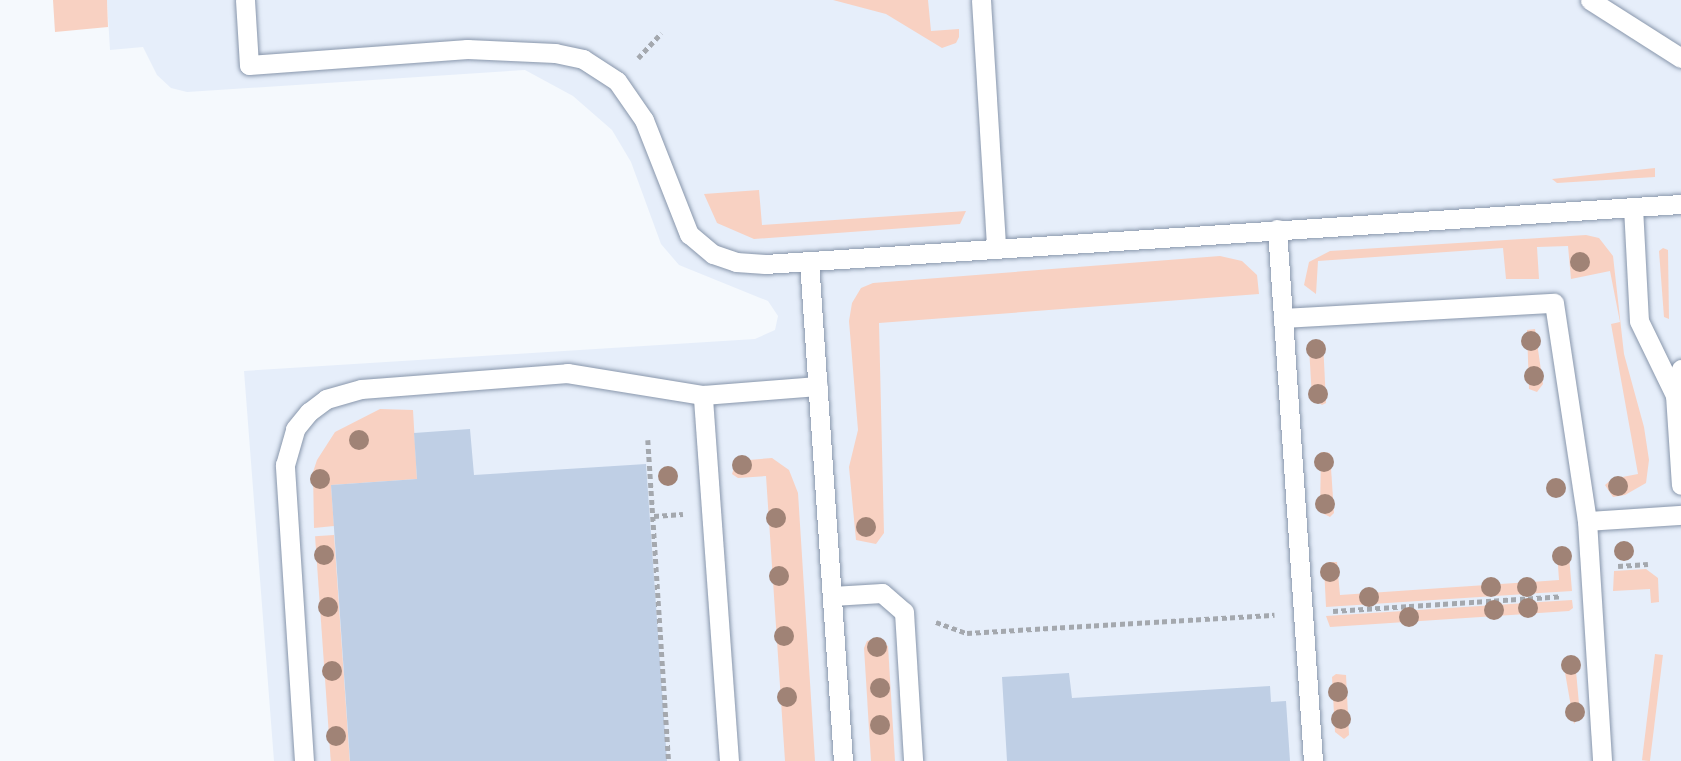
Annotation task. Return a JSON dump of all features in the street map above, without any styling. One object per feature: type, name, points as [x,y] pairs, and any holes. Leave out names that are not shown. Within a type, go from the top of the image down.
[{"type":"lane","points":[[245,0],[249,65],[467,49],[555,53],[583,59],[617,81],[645,120],[681,222],[698,245],[736,262],[809,261],[1681,204]]},
{"type":"lane","points":[[981,0],[996,247]]},
{"type":"lane","points":[[1590,0],[1681,58]]},
{"type":"lane","points":[[1633,206],[1639,320],[1675,396]]},
{"type":"lane","points":[[1277,229],[1313,761]]},
{"type":"lane","points":[[809,261],[843,761]]},
{"type":"lane","points":[[1283,318],[1554,303],[1587,521],[1602,761]]},
{"type":"lane","points":[[1681,369],[1675,396],[1681,485]]},
{"type":"lane","points":[[304,761],[285,465],[295,429],[309,412],[326,399],[361,389],[567,373],[703,395],[818,386]]},
{"type":"lane","points":[[703,395],[729,761]]},
{"type":"lane","points":[[1587,521],[1681,515]]},
{"type":"lane","points":[[832,596],[882,593],[904,612],[913,761]]},
{"type":"path","points":[[648,440],[670,761]]},
{"type":"path","points":[[1615,566],[1648,564]]},
{"type":"path","points":[[1327,611],[1573,595]]},
{"type":"path","points":[[904,612],[967,633],[1276,615]]},
{"type":"shaded area","points":[[53,0],[107,0],[108,27],[55,32]]},
{"type":"shaded area","points":[[107,0],[1681,0],[1681,761],[274,761],[244,371],[755,339],[775,330],[778,316],[768,301],[679,265],[661,244],[631,162],[612,130],[573,96],[525,70],[187,92],[171,88],[157,75],[143,47],[110,50]]},
{"type":"shaded area","points":[[833,0],[928,0],[931,31],[959,29],[959,37],[956,43],[942,48],[886,14]]},
{"type":"shaded area","points":[[1655,168],[1655,177],[1557,183],[1552,179]]},
{"type":"shaded area","points":[[759,190],[762,225],[966,211],[960,224],[754,239],[717,223],[704,194]]},
{"type":"shaded area","points":[[1586,235],[1599,238],[1613,256],[1624,354],[1644,427],[1649,460],[1646,483],[1625,495],[1613,497],[1605,485],[1612,479],[1638,474],[1611,324],[1620,322],[1610,271],[1571,279],[1568,246],[1537,247],[1539,279],[1506,279],[1503,248],[1318,261],[1316,294],[1304,285],[1309,262],[1330,251]]},
{"type":"shaded area","points":[[1663,248],[1668,250],[1669,319],[1664,317],[1659,251]]},
{"type":"shaded area","points":[[1220,256],[1242,261],[1257,275],[1259,294],[879,323],[884,533],[876,544],[856,540],[849,467],[858,430],[849,321],[852,303],[861,288],[873,283]]},
{"type":"shaded area","points":[[1535,329],[1543,384],[1537,392],[1529,389],[1527,330]]},
{"type":"shaded area","points":[[1323,341],[1326,403],[1322,405],[1312,398],[1309,347],[1313,342]]},
{"type":"shaded area","points":[[380,409],[413,410],[417,479],[331,485],[334,526],[314,528],[313,472],[317,460],[335,432]]},
{"type":"shaded area","points":[[1321,452],[1330,453],[1334,513],[1330,517],[1320,512]]},
{"type":"shaded area","points":[[772,458],[789,470],[798,493],[815,761],[785,761],[766,476],[738,478],[732,474],[736,461]]},
{"type":"shaded area","points":[[334,535],[350,761],[331,761],[315,536]]},
{"type":"shaded area","points":[[1561,547],[1569,556],[1572,591],[1326,607],[1324,567],[1328,562],[1337,562],[1340,595],[1559,580],[1557,551]]},
{"type":"shaded area","points":[[1646,569],[1658,578],[1659,602],[1651,603],[1650,589],[1613,591],[1614,571]]},
{"type":"shaded area","points":[[1572,600],[1573,608],[1569,611],[1330,627],[1326,616]]},
{"type":"shaded area","points":[[876,639],[888,646],[895,761],[871,761],[864,648],[867,641]]},
{"type":"shaded area","points":[[1655,654],[1663,655],[1650,761],[1642,760]]},
{"type":"shaded area","points":[[1571,656],[1575,660],[1580,715],[1574,724],[1563,661]]},
{"type":"shaded area","points":[[1336,674],[1346,675],[1349,735],[1344,739],[1335,732],[1332,677]]},
{"type":"building","points":[[470,429],[474,475],[646,464],[667,761],[350,761],[331,485],[417,479],[414,433]]},
{"type":"building","points":[[1069,673],[1072,698],[1270,686],[1271,702],[1286,701],[1290,761],[1007,761],[1002,677]]}]
